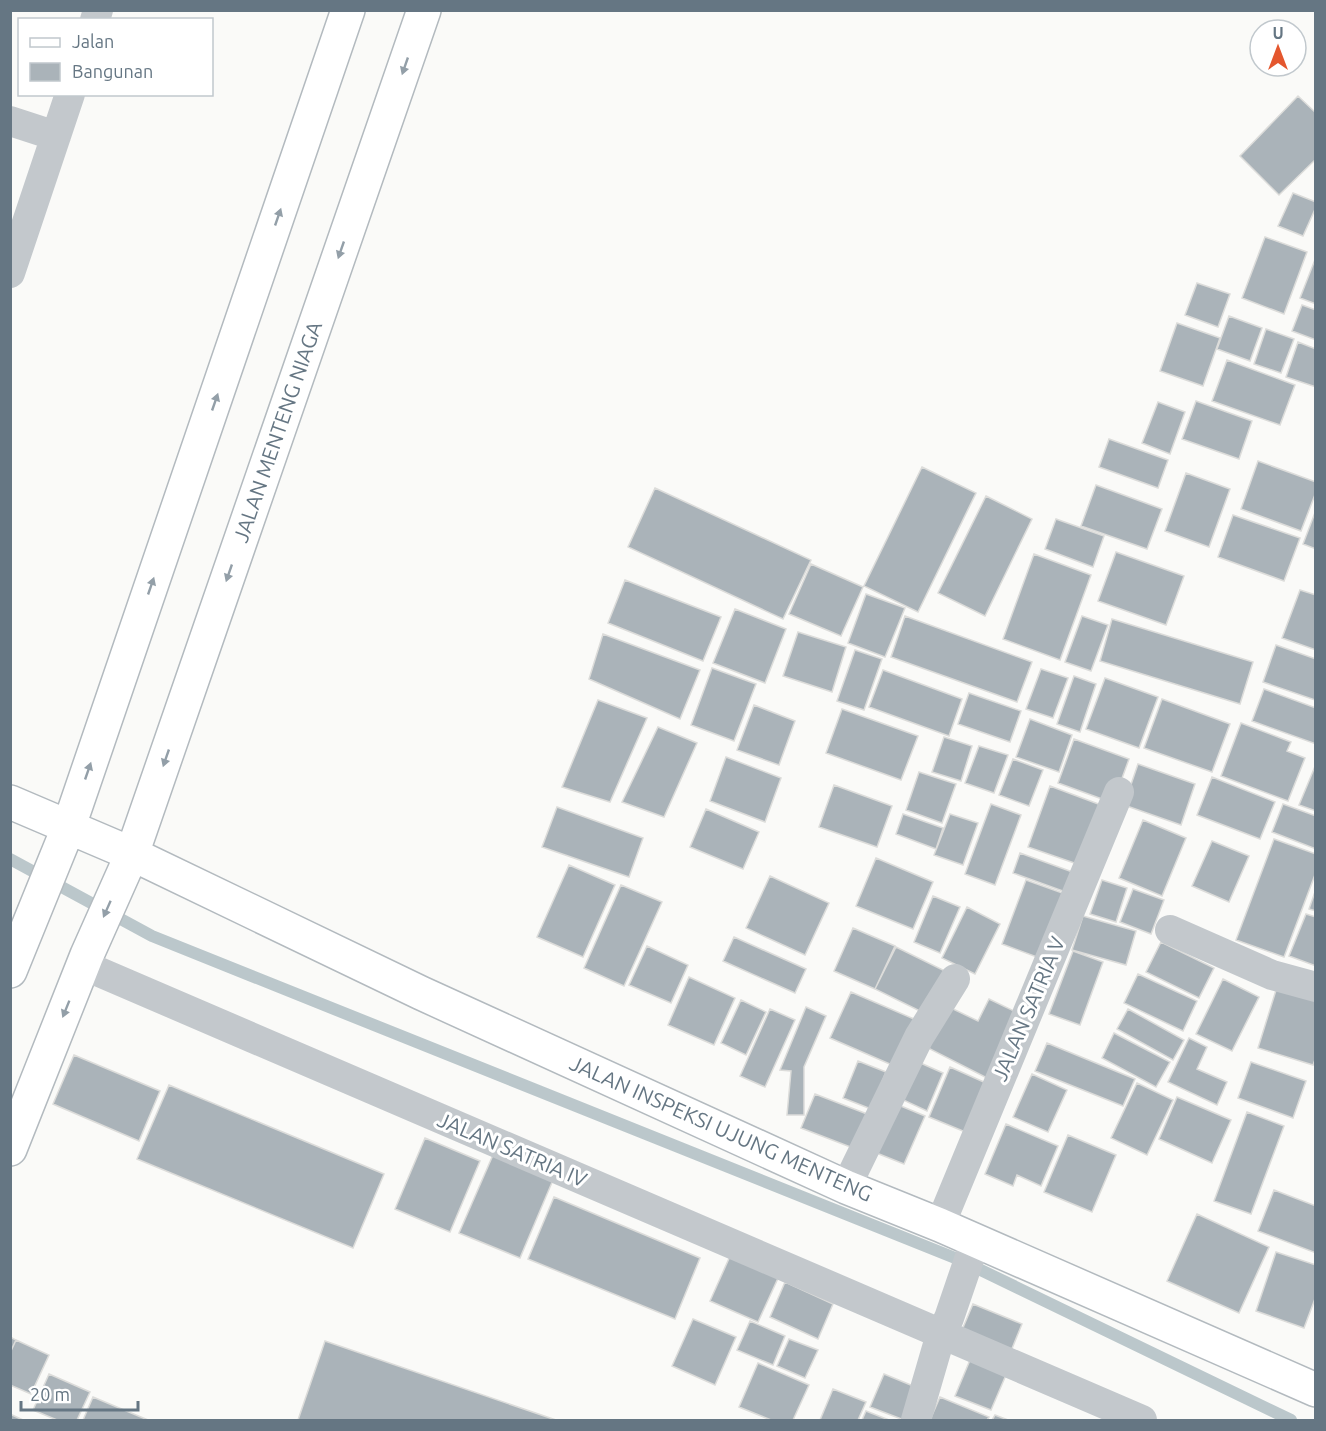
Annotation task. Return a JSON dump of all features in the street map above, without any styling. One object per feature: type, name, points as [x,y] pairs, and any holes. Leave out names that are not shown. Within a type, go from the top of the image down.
[{"type":"street","points":[[10,971],[67,830],[348,10]]},
{"type":"street","name":"JALAN MENTENG NIAGA","points":[[10,1149],[85,960],[130,858],[424,10]]},
{"type":"street","points":[[10,273],[69,96]]},
{"type":"street","points":[[10,122],[56,136]]},
{"type":"street","name":"JALAN SATRIA V","points":[[940,1225],[1119,792]]},
{"type":"street","name":"JALAN INSPEKSI UJUNG MENTENG","points":[[10,802],[846,1187],[940,1225],[970,1255],[1316,1390]]},
{"type":"street","points":[[1170,930],[1272,975],[1316,987]]},
{"type":"street","name":"JALAN SATRIA IV","points":[[85,960],[945,1326],[1142,1420]]},
{"type":"street","points":[[846,1187],[919,1037],[955,979]]},
{"type":"street","points":[[916,1420],[970,1255]]},
{"type":"building","points":[[1298,96],[1316,113],[1316,159],[1279,195],[1240,156]]},
{"type":"building","points":[[1293,193],[1316,202],[1303,236],[1278,226]]},
{"type":"building","points":[[1265,237],[1307,252],[1284,314],[1242,298]]},
{"type":"building","points":[[1316,257],[1316,304],[1300,298]]},
{"type":"building","points":[[1197,283],[1230,294],[1218,327],[1185,315]]},
{"type":"building","points":[[1302,305],[1316,310],[1316,340],[1292,331]]},
{"type":"building","points":[[1229,316],[1262,328],[1250,361],[1217,349]]},
{"type":"building","points":[[1177,323],[1220,338],[1203,386],[1160,371]]},
{"type":"building","points":[[1266,329],[1294,339],[1281,373],[1254,364]]},
{"type":"building","points":[[1298,342],[1316,349],[1316,387],[1286,377]]},
{"type":"building","points":[[1227,360],[1295,385],[1280,425],[1212,401]]},
{"type":"building","points":[[1196,401],[1252,421],[1239,459],[1182,439]]},
{"type":"building","points":[[1158,402],[1185,412],[1170,454],[1142,443]]},
{"type":"building","points":[[1109,439],[1168,460],[1158,488],[1099,467]]},
{"type":"building","points":[[1258,461],[1316,482],[1316,492],[1301,531],[1241,509]]},
{"type":"building","points":[[922,467],[976,493],[918,612],[864,586]]},
{"type":"building","points":[[1186,473],[1230,489],[1209,547],[1165,531]]},
{"type":"building","points":[[1096,485],[1162,509],[1147,549],[1081,526]]},
{"type":"building","points":[[655,488],[811,560],[783,619],[628,547]]},
{"type":"building","points":[[986,496],[1032,519],[985,616],[938,593]]},
{"type":"building","points":[[1316,510],[1316,549],[1303,544]]},
{"type":"building","points":[[1233,515],[1300,538],[1284,581],[1218,557]]},
{"type":"building","points":[[1056,519],[1104,536],[1093,567],[1045,549]]},
{"type":"building","points":[[1116,552],[1184,576],[1166,625],[1098,601]]},
{"type":"building","points":[[1034,554],[1091,575],[1060,660],[1003,639]]},
{"type":"building","points":[[811,564],[863,587],[841,636],[789,614]]},
{"type":"building","points":[[625,580],[721,617],[703,661],[608,623]]},
{"type":"building","points":[[1300,590],[1316,595],[1316,650],[1282,638]]},
{"type":"building","points":[[866,594],[905,608],[885,657],[848,643]]},
{"type":"building","points":[[735,609],[786,629],[765,683],[713,663]]},
{"type":"building","points":[[905,616],[1032,662],[1017,702],[891,657]]},
{"type":"building","points":[[1082,616],[1108,625],[1091,671],[1065,662]]},
{"type":"building","points":[[1112,619],[1253,662],[1240,704],[1100,661]]},
{"type":"building","points":[[798,632],[846,647],[832,692],[783,676]]},
{"type":"building","points":[[603,634],[700,670],[680,719],[589,679]]},
{"type":"building","points":[[1276,645],[1316,659],[1315,700],[1263,682]]},
{"type":"building","points":[[855,650],[882,659],[864,710],[837,701]]},
{"type":"building","points":[[712,668],[756,684],[734,741],[691,725]]},
{"type":"building","points":[[1041,669],[1068,678],[1053,718],[1026,709]]},
{"type":"building","points":[[883,670],[962,699],[949,736],[869,707]]},
{"type":"building","points":[[1074,676],[1096,684],[1080,732],[1057,724]]},
{"type":"building","points":[[1105,678],[1158,697],[1139,748],[1086,729]]},
{"type":"building","points":[[1264,689],[1316,708],[1316,744],[1252,721]]},
{"type":"building","points":[[969,693],[1021,711],[1010,742],[958,724]]},
{"type":"building","points":[[1162,699],[1230,724],[1212,772],[1144,748]]},
{"type":"building","points":[[598,700],[647,718],[610,802],[562,787]]},
{"type":"building","points":[[754,705],[795,721],[779,765],[737,750]]},
{"type":"building","points":[[842,709],[918,736],[901,780],[826,753]]},
{"type":"building","points":[[1030,719],[1072,735],[1059,772],[1016,757]]},
{"type":"building","points":[[1241,723],[1291,742],[1287,751],[1305,758],[1288,801],[1221,776]]},
{"type":"building","points":[[658,727],[697,743],[664,817],[622,802]]},
{"type":"building","points":[[944,737],[972,746],[961,781],[932,772]]},
{"type":"building","points":[[1074,739],[1129,759],[1113,803],[1058,783]]},
{"type":"building","points":[[979,746],[1008,755],[994,793],[965,783]]},
{"type":"building","points":[[726,757],[781,778],[765,822],[710,801]]},
{"type":"building","points":[[1013,759],[1043,770],[1029,806],[999,795]]},
{"type":"building","points":[[1138,764],[1195,784],[1181,825],[1124,805]]},
{"type":"building","points":[[1316,764],[1316,811],[1299,805]]},
{"type":"building","points":[[919,772],[956,784],[942,823],[906,810]]},
{"type":"building","points":[[1212,777],[1275,802],[1260,839],[1197,815]]},
{"type":"building","points":[[834,785],[892,806],[877,847],[819,827]]},
{"type":"building","points":[[1050,786],[1101,805],[1080,865],[1028,847]]},
{"type":"building","points":[[991,804],[1021,815],[995,885],[965,874]]},
{"type":"building","points":[[1283,804],[1316,816],[1316,849],[1272,832]]},
{"type":"building","points":[[557,807],[643,838],[629,877],[542,847]]},
{"type":"building","points":[[706,809],[759,832],[743,869],[690,847]]},
{"type":"building","points":[[903,814],[943,828],[936,849],[896,834]]},
{"type":"building","points":[[950,814],[978,823],[963,865],[934,855]]},
{"type":"building","points":[[1143,820],[1186,838],[1162,896],[1119,878]]},
{"type":"building","points":[[1274,839],[1316,854],[1316,872],[1284,957],[1236,940]]},
{"type":"building","points":[[1212,841],[1249,856],[1229,902],[1192,886]]},
{"type":"building","points":[[1020,853],[1078,874],[1071,894],[1013,873]]},
{"type":"building","points":[[876,858],[933,882],[913,929],[856,906]]},
{"type":"building","points":[[569,865],[615,885],[583,957],[537,937]]},
{"type":"building","points":[[770,876],[829,903],[805,955],[746,928]]},
{"type":"building","points":[[1026,880],[1068,895],[1045,960],[1002,944]]},
{"type":"building","points":[[1102,880],[1127,888],[1116,922],[1090,914]]},
{"type":"building","points":[[621,885],[662,902],[624,986],[584,968]]},
{"type":"building","points":[[1133,889],[1164,900],[1151,934],[1120,922]]},
{"type":"building","points":[[1316,889],[1316,911],[1309,909]]},
{"type":"building","points":[[933,896],[960,907],[940,953],[914,942]]},
{"type":"building","points":[[967,907],[1000,924],[975,974],[942,958]]},
{"type":"building","points":[[1306,914],[1316,917],[1316,966],[1289,956]]},
{"type":"building","points":[[1083,916],[1136,931],[1126,965],[1072,950]]},
{"type":"building","points":[[853,928],[895,946],[875,989],[834,971]]},
{"type":"building","points":[[734,937],[806,969],[795,993],[723,961]]},
{"type":"building","points":[[1161,942],[1214,968],[1199,998],[1146,972]]},
{"type":"building","points":[[647,946],[688,965],[671,1003],[629,985]]},
{"type":"building","points":[[896,947],[949,973],[928,1015],[875,989]]},
{"type":"building","points":[[1073,951],[1103,962],[1080,1025],[1049,1014]]},
{"type":"building","points":[[1138,974],[1197,1001],[1183,1031],[1124,1003]]},
{"type":"building","points":[[689,977],[735,998],[714,1045],[668,1025]]},
{"type":"building","points":[[1223,979],[1259,997],[1232,1051],[1196,1034]]},
{"type":"building","points":[[1277,987],[1316,999],[1316,1057],[1313,1065],[1258,1048]]},
{"type":"building","points":[[851,992],[914,1019],[892,1065],[830,1038]]},
{"type":"building","points":[[989,999],[1020,1014],[987,1078],[928,1048],[949,1007],[978,1021]]},
{"type":"building","points":[[741,1000],[766,1012],[746,1055],[721,1043]]},
{"type":"building","points":[[806,1007],[826,1016],[804,1067],[804,1115],[787,1115],[791,1071],[780,1070]]},
{"type":"building","points":[[770,1009],[795,1020],[765,1087],[740,1076]]},
{"type":"building","points":[[1128,1009],[1184,1040],[1173,1060],[1117,1029]]},
{"type":"building","points":[[1114,1033],[1170,1062],[1156,1087],[1102,1058]]},
{"type":"building","points":[[1189,1038],[1207,1047],[1197,1069],[1227,1082],[1217,1105],[1168,1082]]},
{"type":"building","points":[[1047,1043],[1135,1079],[1123,1106],[1035,1071]]},
{"type":"building","points":[[74,1055],[160,1091],[139,1141],[53,1104]]},
{"type":"building","points":[[858,1061],[886,1072],[871,1109],[843,1098]]},
{"type":"building","points":[[916,1061],[943,1073],[927,1111],[899,1098]]},
{"type":"building","points":[[1251,1062],[1306,1081],[1293,1118],[1238,1098]]},
{"type":"building","points":[[950,1067],[995,1087],[975,1136],[929,1117]]},
{"type":"building","points":[[1032,1074],[1067,1090],[1048,1132],[1013,1117]]},
{"type":"building","points":[[1137,1083],[1173,1100],[1147,1155],[1111,1138]]},
{"type":"building","points":[[169,1085],[384,1174],[353,1248],[137,1159]]},
{"type":"building","points":[[815,1094],[867,1114],[853,1148],[801,1128]]},
{"type":"building","points":[[1177,1097],[1231,1120],[1212,1163],[1159,1139]]},
{"type":"building","points":[[896,1104],[925,1116],[904,1164],[874,1152]]},
{"type":"building","points":[[1247,1112],[1284,1126],[1251,1214],[1214,1201]]},
{"type":"building","points":[[1006,1124],[1058,1146],[1041,1186],[1017,1175],[1013,1186],[985,1174]]},
{"type":"building","points":[[1068,1135],[1116,1155],[1092,1212],[1044,1192]]},
{"type":"building","points":[[425,1138],[480,1161],[450,1232],[395,1209]]},
{"type":"building","points":[[493,1155],[553,1180],[520,1258],[459,1233]]},
{"type":"building","points":[[1274,1190],[1316,1206],[1316,1253],[1258,1231]]},
{"type":"building","points":[[554,1197],[700,1258],[675,1319],[528,1259]]},
{"type":"building","points":[[1197,1214],[1269,1247],[1239,1313],[1167,1281]]},
{"type":"building","points":[[1276,1252],[1316,1265],[1316,1296],[1304,1328],[1256,1311]]},
{"type":"building","points":[[731,1254],[779,1276],[758,1322],[710,1301]]},
{"type":"building","points":[[785,1282],[833,1304],[818,1339],[770,1317]]},
{"type":"building","points":[[973,1304],[1022,1324],[1011,1351],[962,1330]]},
{"type":"building","points":[[693,1319],[736,1337],[715,1385],[672,1366]]},
{"type":"building","points":[[750,1321],[785,1336],[773,1365],[737,1350]]},
{"type":"building","points":[[10,1337],[16,1340],[10,1353]]},
{"type":"building","points":[[789,1339],[818,1350],[805,1378],[777,1366]]},
{"type":"building","points":[[16,1340],[49,1355],[31,1394],[10,1385],[10,1353]]},
{"type":"building","points":[[325,1341],[556,1420],[298,1420]]},
{"type":"building","points":[[970,1360],[1006,1375],[991,1410],[955,1396]]},
{"type":"building","points":[[758,1363],[809,1385],[793,1420],[771,1420],[739,1407]]},
{"type":"building","points":[[49,1374],[90,1392],[77,1420],[57,1420],[33,1410]]},
{"type":"building","points":[[884,1374],[918,1388],[904,1420],[870,1407]]},
{"type":"building","points":[[833,1389],[866,1402],[858,1420],[820,1420]]},
{"type":"building","points":[[93,1397],[148,1420],[83,1420]]},
{"type":"building","points":[[940,1397],[989,1417],[987,1420],[930,1420]]},
{"type":"building","points":[[866,1411],[889,1420],[862,1420]]},
{"type":"building","points":[[10,1414],[23,1420],[10,1420]]},
{"type":"building","points":[[995,1415],[1008,1420],[992,1420]]},
{"type":"waterway","points":[[10,859],[152,936],[960,1260],[1291,1420]]}]
